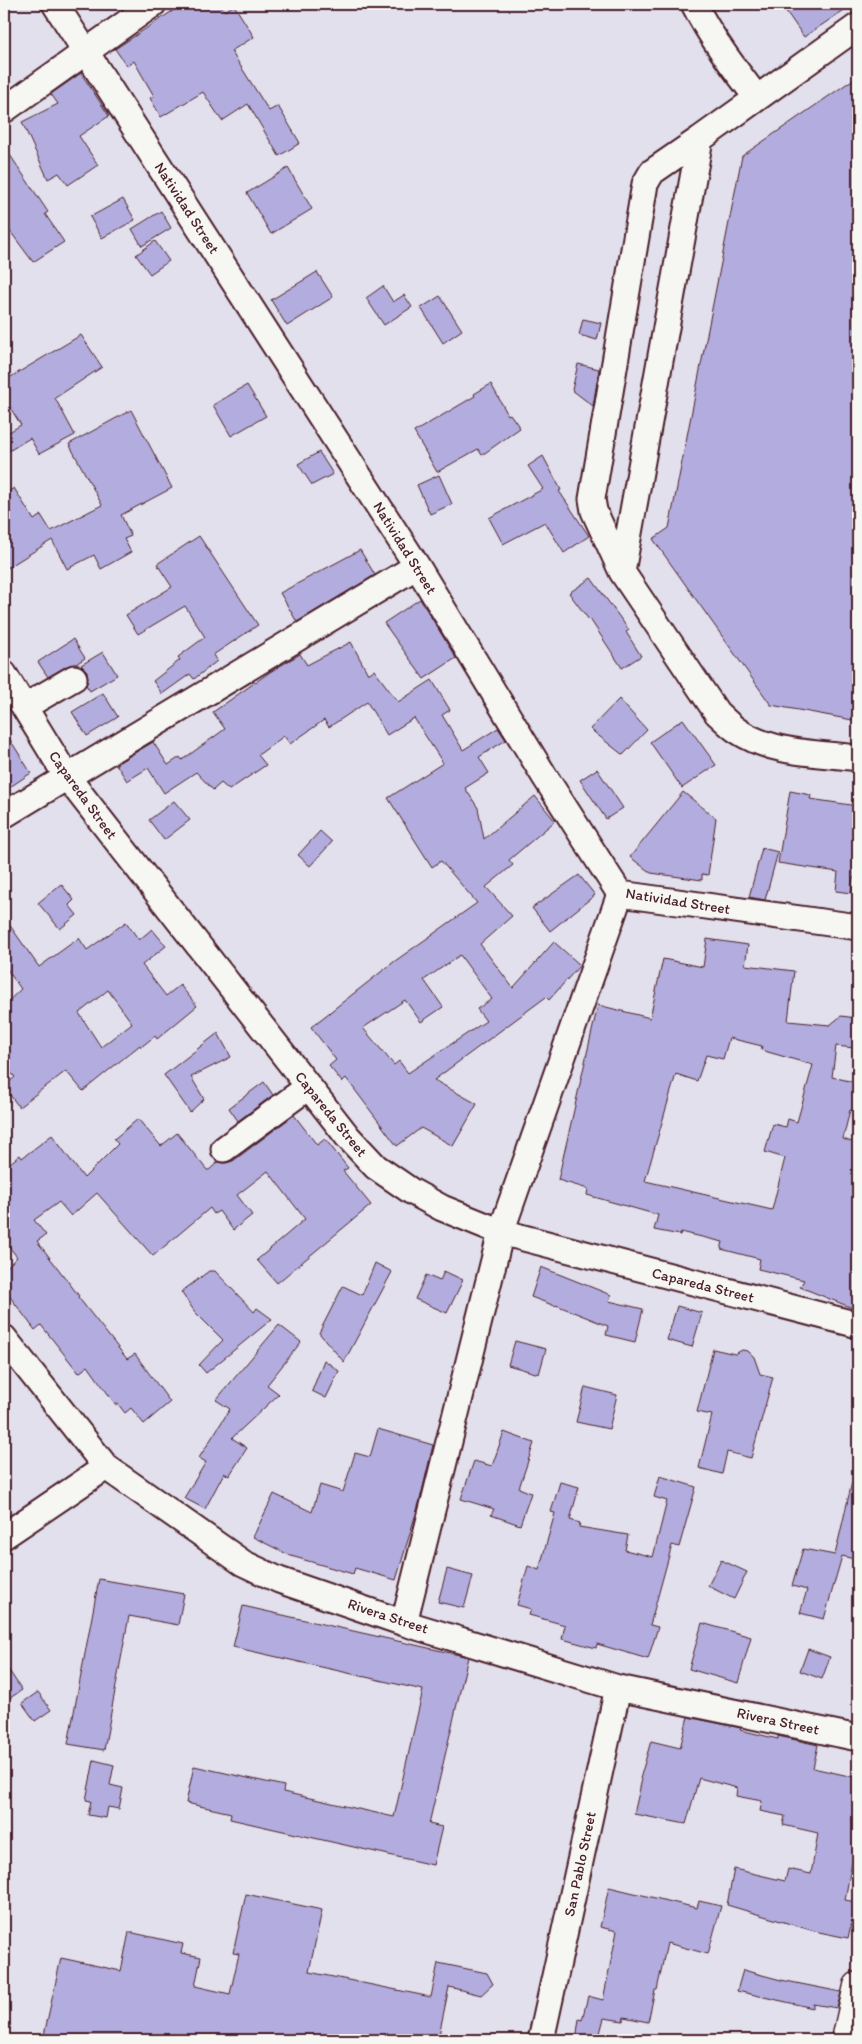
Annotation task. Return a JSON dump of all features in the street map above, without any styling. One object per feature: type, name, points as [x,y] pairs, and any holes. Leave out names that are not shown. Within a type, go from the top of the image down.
[{"type":"main road","points":[[846,2040],[858,1986]]},
{"type":"street","name":"Natividad Street","points":[[55,4],[417,566],[545,777],[620,894],[858,927]]},
{"type":"street","points":[[4,110],[153,4]]},
{"type":"street","points":[[694,4],[703,22],[757,98]]},
{"type":"street","points":[[858,26],[652,172],[645,184],[592,499],[594,511],[622,572],[717,713],[738,731],[758,742],[783,749],[858,758]]},
{"type":"street","points":[[622,572],[700,139]]},
{"type":"street","points":[[4,815],[417,566]]},
{"type":"street","name":"Capareda Street","points":[[4,674],[67,777],[308,1087],[348,1137],[376,1167],[411,1191],[442,1208],[500,1232],[858,1324]]},
{"type":"street","points":[[24,707],[74,678]]},
{"type":"street","points":[[404,1623],[500,1232],[620,894]]},
{"type":"street","points":[[224,1148],[308,1087]]},
{"type":"street","name":"Rivera Street","points":[[4,1338],[106,1467],[243,1563],[279,1580],[404,1623],[618,1688],[858,1738]]},
{"type":"street","points":[[4,1536],[106,1467]]},
{"type":"street","name":"San Pablo Street","points":[[541,2040],[618,1688]]},
{"type":"building","points":[[183,4],[220,4],[225,11],[234,5],[254,37],[231,51],[269,111],[278,106],[300,143],[279,156],[248,104],[222,121],[203,92],[161,117],[150,98],[154,96],[134,61],[127,66],[115,49]]},
{"type":"building","points":[[781,4],[853,4],[804,37]]},
{"type":"building","points":[[81,73],[109,116],[79,136],[98,165],[68,185],[59,173],[48,179],[22,122],[58,104],[51,94]]},
{"type":"building","points":[[858,76],[858,721],[771,705],[653,539],[669,528],[742,156]]},
{"type":"building","points":[[4,146],[48,212],[45,214],[64,242],[33,262],[4,223]]},
{"type":"building","points":[[288,168],[312,209],[271,234],[247,193]]},
{"type":"building","points":[[123,199],[135,220],[102,238],[90,217]]},
{"type":"building","points":[[161,211],[171,228],[142,246],[132,229]]},
{"type":"building","points":[[155,241],[169,261],[150,274],[136,255]]},
{"type":"building","points":[[317,272],[333,297],[287,326],[271,300]]},
{"type":"building","points":[[383,286],[393,302],[404,295],[412,307],[384,325],[366,298]]},
{"type":"building","points":[[440,296],[462,330],[443,343],[421,308]]},
{"type":"building","points":[[583,319],[601,323],[597,340],[579,335]]},
{"type":"building","points":[[81,335],[102,367],[55,398],[75,435],[39,454],[30,438],[4,454],[4,435],[21,425],[4,398],[4,381]]},
{"type":"building","points":[[578,364],[599,369],[593,406],[572,390]]},
{"type":"building","points":[[491,384],[508,415],[510,414],[520,428],[482,455],[478,449],[437,472],[414,432],[475,396],[474,394]]},
{"type":"building","points":[[247,385],[266,416],[231,436],[213,405]]},
{"type":"building","points":[[131,410],[172,488],[121,515],[131,536],[124,539],[131,552],[101,569],[94,555],[67,569],[52,540],[4,570],[4,494],[14,488],[34,520],[41,515],[51,531],[102,505],[69,444]]},
{"type":"building","points":[[319,452],[333,474],[312,485],[298,464]]},
{"type":"building","points":[[543,456],[561,490],[559,491],[589,536],[564,553],[545,522],[503,544],[489,518],[543,489],[528,466]]},
{"type":"building","points":[[439,475],[452,504],[430,514],[417,485]]},
{"type":"building","points":[[199,536],[258,625],[213,655],[217,661],[194,679],[190,674],[162,694],[153,681],[180,660],[178,657],[205,637],[185,606],[138,634],[126,615],[172,587],[157,564]]},
{"type":"building","points":[[360,550],[375,575],[297,622],[280,593]]},
{"type":"building","points":[[591,578],[629,630],[626,632],[641,656],[622,668],[590,619],[569,593]]},
{"type":"building","points":[[420,599],[456,658],[424,679],[384,623]]},
{"type":"building","points":[[73,639],[85,658],[48,677],[38,662]]},
{"type":"building","points":[[351,642],[368,674],[374,670],[398,702],[432,680],[450,710],[442,715],[463,750],[498,728],[506,740],[479,757],[489,773],[465,788],[478,808],[484,839],[535,796],[555,821],[509,860],[513,865],[486,887],[512,916],[480,944],[513,988],[554,942],[580,965],[549,1000],[546,997],[434,1080],[477,1104],[453,1146],[421,1128],[397,1146],[346,1078],[342,1082],[329,1066],[336,1060],[311,1027],[395,961],[477,903],[441,861],[432,867],[388,798],[443,763],[414,718],[387,735],[367,702],[329,727],[324,720],[290,744],[284,736],[258,755],[266,765],[229,790],[221,783],[213,790],[196,772],[164,793],[148,768],[127,781],[116,764],[153,742],[168,765],[180,757],[182,760],[225,729],[213,712],[270,672],[300,654],[307,665]],"holes":[[[460,955],[492,999],[477,1009],[486,1021],[408,1073],[399,1061],[394,1065],[363,1028],[405,1000],[421,1022],[443,1007],[424,980]]]},
{"type":"building","points":[[103,652],[117,675],[90,691],[86,685],[87,671],[81,665]]},
{"type":"building","points":[[103,693],[118,717],[87,736],[72,712]]},
{"type":"building","points":[[619,699],[647,730],[623,755],[590,729]]},
{"type":"building","points":[[683,719],[716,765],[682,788],[650,742]]},
{"type":"building","points":[[4,730],[31,773],[4,791]]},
{"type":"building","points":[[597,769],[623,808],[606,819],[580,780]]},
{"type":"building","points":[[790,791],[811,795],[810,799],[858,806],[858,878],[853,878],[851,893],[836,891],[838,872],[778,863]]},
{"type":"building","points":[[683,792],[716,818],[708,875],[702,874],[702,880],[651,873],[630,857]]},
{"type":"building","points":[[174,801],[190,820],[164,840],[149,820]]},
{"type":"building","points":[[320,831],[332,842],[310,866],[298,855]]},
{"type":"building","points":[[762,848],[778,852],[765,900],[749,897]]},
{"type":"building","points":[[579,875],[595,895],[550,931],[532,908]]},
{"type":"building","points":[[61,884],[74,900],[69,905],[77,915],[60,929],[38,903]]},
{"type":"building","points":[[4,917],[39,967],[79,938],[87,950],[126,922],[139,940],[152,929],[166,946],[142,965],[166,996],[180,985],[197,1006],[157,1039],[155,1036],[141,1047],[140,1045],[83,1091],[66,1071],[19,1107],[4,1087],[15,1077],[4,1065],[4,1005],[21,989],[4,965]],"holes":[[[108,990],[132,1023],[101,1047],[79,1013]]]},
{"type":"building","points":[[707,939],[748,945],[745,965],[794,971],[788,1021],[830,1025],[841,1016],[857,1018],[854,1048],[836,1046],[832,1077],[858,1083],[858,1112],[850,1110],[843,1139],[858,1144],[858,1299],[855,1309],[800,1287],[804,1280],[758,1269],[760,1259],[721,1249],[723,1242],[681,1232],[680,1235],[654,1230],[658,1215],[587,1195],[588,1189],[558,1180],[598,1005],[650,1018],[663,959],[703,967]],"holes":[[[729,1038],[762,1046],[761,1050],[813,1065],[797,1122],[788,1119],[786,1127],[773,1124],[765,1152],[785,1158],[772,1210],[645,1181],[676,1074],[697,1081],[706,1055],[723,1059]]]},
{"type":"building","points":[[218,1033],[231,1057],[191,1077],[204,1099],[190,1112],[164,1075]]},
{"type":"building","points":[[264,1082],[273,1095],[238,1121],[229,1108]]},
{"type":"building","points":[[294,1115],[317,1145],[325,1139],[348,1168],[343,1171],[371,1205],[277,1283],[257,1260],[305,1219],[268,1171],[237,1195],[252,1215],[233,1230],[219,1211],[214,1214],[210,1208],[153,1256],[97,1193],[71,1216],[59,1202],[34,1220],[46,1235],[37,1241],[78,1297],[127,1359],[135,1354],[170,1402],[144,1424],[131,1408],[125,1413],[118,1404],[116,1405],[88,1366],[79,1373],[41,1325],[35,1330],[4,1289],[4,1270],[17,1257],[4,1240],[4,1168],[20,1155],[22,1158],[52,1135],[84,1178],[118,1144],[114,1139],[138,1119],[161,1146],[177,1133],[207,1170],[209,1170],[218,1162],[233,1161]]},
{"type":"building","points":[[375,1263],[392,1272],[344,1362],[319,1333],[343,1286],[362,1295]]},
{"type":"building","points":[[541,1267],[611,1295],[609,1301],[643,1309],[635,1342],[606,1335],[608,1326],[531,1297]]},
{"type":"building","points":[[209,1271],[215,1271],[254,1312],[257,1308],[272,1319],[206,1373],[199,1365],[223,1340],[195,1312],[181,1292]]},
{"type":"building","points":[[444,1271],[463,1280],[447,1313],[415,1299],[426,1275],[440,1281]]},
{"type":"building","points":[[677,1306],[702,1313],[692,1347],[667,1340]]},
{"type":"building","points":[[279,1325],[301,1342],[267,1385],[279,1394],[232,1438],[247,1448],[229,1476],[224,1473],[205,1509],[184,1498],[206,1462],[199,1458],[230,1409],[216,1400]]},
{"type":"building","points":[[515,1341],[546,1349],[539,1374],[508,1365]]},
{"type":"building","points":[[713,1349],[735,1354],[742,1350],[748,1351],[754,1357],[760,1374],[773,1377],[751,1458],[727,1452],[722,1474],[699,1468],[712,1415],[697,1412]]},
{"type":"building","points":[[324,1360],[339,1371],[326,1398],[312,1391]]},
{"type":"building","points":[[585,1387],[617,1395],[609,1429],[576,1422]]},
{"type":"building","points":[[378,1429],[433,1445],[420,1500],[396,1580],[355,1568],[353,1574],[291,1556],[253,1537],[274,1494],[312,1512],[320,1485],[343,1492],[355,1453],[370,1457]]},
{"type":"building","points":[[504,1432],[534,1443],[519,1488],[531,1493],[520,1525],[491,1515],[494,1509],[461,1499],[474,1461],[492,1466]]},
{"type":"building","points":[[660,1476],[696,1487],[679,1547],[672,1545],[650,1625],[658,1627],[648,1659],[597,1644],[596,1648],[562,1639],[565,1625],[529,1615],[531,1609],[517,1605],[528,1566],[539,1570],[555,1513],[551,1512],[560,1482],[579,1487],[570,1520],[580,1523],[579,1527],[628,1535],[625,1550],[653,1557],[667,1501],[654,1497]]},
{"type":"building","points":[[852,1482],[858,1482],[858,1560],[842,1556],[824,1619],[800,1613],[807,1590],[792,1586],[803,1549],[835,1555]]},
{"type":"building","points":[[721,1560],[747,1572],[734,1599],[708,1586]]},
{"type":"building","points":[[447,1569],[473,1576],[464,1608],[438,1602]]},
{"type":"building","points":[[99,1579],[184,1594],[178,1625],[129,1616],[104,1750],[68,1744]]},
{"type":"building","points":[[243,1606],[468,1657],[429,1824],[442,1827],[433,1865],[230,1819],[231,1813],[186,1803],[194,1766],[284,1786],[283,1792],[394,1817],[423,1690],[233,1647]]},
{"type":"building","points":[[702,1623],[751,1637],[738,1683],[689,1669]]},
{"type":"building","points":[[808,1649],[830,1657],[822,1679],[800,1671]]},
{"type":"building","points":[[4,1663],[22,1690],[4,1702]]},
{"type":"building","points":[[38,1692],[51,1710],[35,1721],[22,1703]]},
{"type":"building","points":[[688,1717],[741,1728],[740,1730],[778,1739],[778,1736],[818,1745],[813,1768],[858,1778],[858,1846],[855,1845],[845,1900],[856,1902],[848,1938],[814,1931],[727,1905],[734,1869],[785,1881],[788,1869],[811,1874],[818,1833],[783,1825],[785,1816],[760,1811],[762,1801],[736,1796],[737,1788],[699,1778],[686,1824],[634,1814],[642,1779],[640,1779],[651,1741],[680,1748]]},
{"type":"building","points":[[94,1760],[114,1765],[110,1785],[123,1788],[119,1809],[108,1807],[106,1818],[88,1815],[91,1801],[86,1800]]},
{"type":"building","points":[[609,1887],[697,1908],[699,1901],[721,1906],[708,1954],[667,1943],[648,2022],[624,2017],[623,2021],[604,2018],[599,2037],[597,2036],[596,2040],[576,2040],[579,2019],[582,2020],[588,1996],[603,2000],[617,1931],[600,1927]]},
{"type":"building","points":[[246,1894],[322,1910],[309,1972],[431,1997],[438,1963],[487,1973],[493,1984],[481,1995],[449,1987],[438,2040],[43,2040],[61,1958],[121,1971],[129,1932],[183,1944],[181,1953],[201,1957],[195,1986],[230,1994],[239,1954],[233,1953]]},
{"type":"building","points":[[743,1970],[841,1992],[837,2008],[813,2004],[813,2008],[737,1991]]}]
